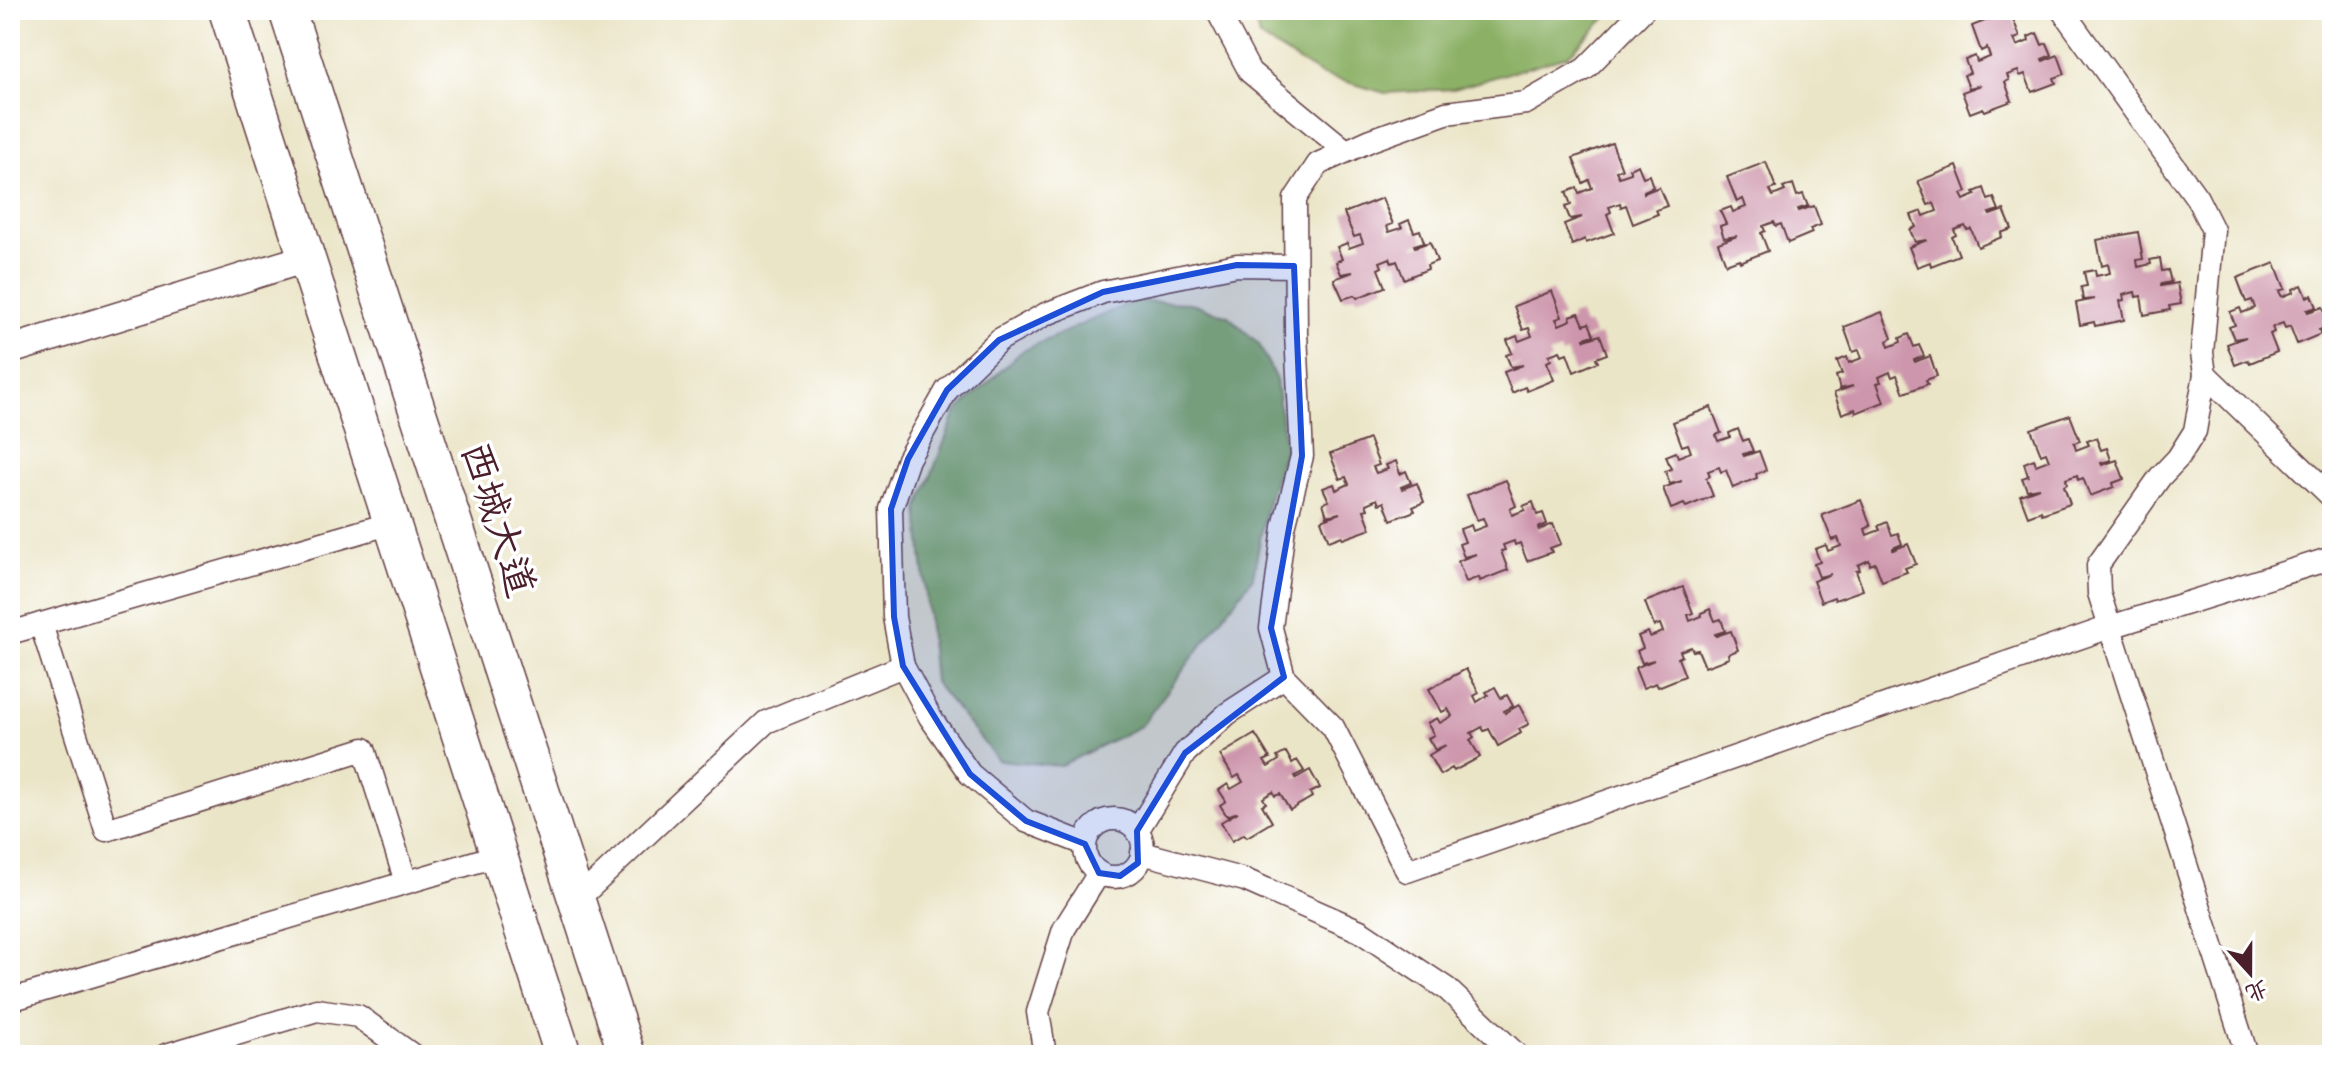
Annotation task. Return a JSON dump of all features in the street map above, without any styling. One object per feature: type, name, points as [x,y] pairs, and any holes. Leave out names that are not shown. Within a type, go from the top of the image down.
[{"type":"highway","points":[[227,10],[563,1055]]},
{"type":"highway","name":"西城大道","points":[[287,10],[627,1055]]},
{"type":"street","points":[[1217,10],[1250,72],[1346,151]]},
{"type":"street","points":[[1643,10],[1585,69],[1526,103],[1446,113],[1346,151],[1318,164],[1295,199],[1294,266],[1302,456],[1284,527],[1271,628],[1284,677],[1333,727],[1407,871],[2110,627],[2332,558]]},
{"type":"street","points":[[2062,10],[2197,198],[2213,230],[2202,353],[2205,374],[2195,431],[2098,565],[2099,593],[2247,1055]]},
{"type":"street","points":[[10,350],[307,258]]},
{"type":"street","points":[[1085,844],[1026,821],[970,774],[930,717],[903,666],[894,617],[891,509],[908,459],[947,390],[999,340],[1046,314],[1103,292],[1237,265],[1294,266]]},
{"type":"street","points":[[2205,374],[2332,497]]},
{"type":"street","points":[[10,633],[392,523]]},
{"type":"street","points":[[41,624],[106,830],[364,749],[406,882]]},
{"type":"street","points":[[577,900],[766,722],[903,666]]},
{"type":"street","points":[[1284,677],[1227,714],[1185,753],[1140,842],[1138,863],[1131,872],[1109,877],[1090,865],[1085,855],[1089,833],[1107,820],[1118,820],[1140,842],[1245,880],[1360,931],[1447,989],[1517,1055]]},
{"type":"street","points":[[10,1000],[499,855]]},
{"type":"street","points":[[1045,1055],[1038,1012],[1064,929],[1099,873]]},
{"type":"street","points":[[166,1055],[317,1010],[358,1016],[412,1055]]},
{"type":"highlighted area","points":[[1237,265],[1294,266],[1302,456],[1271,628],[1284,677],[1185,753],[1137,831],[1138,863],[1120,876],[1099,873],[1085,844],[1026,821],[970,774],[903,666],[894,617],[891,509],[908,459],[947,390],[999,340],[1103,292]]},
{"type":"green space","points":[[1252,10],[1614,10],[1567,56],[1454,89],[1385,93],[1320,74],[1259,37]]},
{"type":"green space","points":[[1134,301],[1191,303],[1228,316],[1259,344],[1276,380],[1285,448],[1267,504],[1253,577],[1141,726],[1060,766],[998,760],[934,682],[918,509],[956,412],[1022,351]]},
{"type":"building","points":[[2010,11],[2020,37],[2014,39],[2017,46],[2037,33],[2042,45],[2047,43],[2052,55],[2043,61],[2058,55],[2065,74],[2054,78],[2056,83],[2032,92],[2025,74],[2020,76],[2018,71],[2007,75],[2009,80],[2005,82],[2012,101],[1970,113],[1962,92],[1981,85],[1969,88],[1964,75],[1970,73],[1965,60],[1975,56],[1977,62],[1990,57],[1987,48],[1981,51],[1972,26]]},
{"type":"building","points":[[1612,143],[1622,169],[1616,171],[1619,177],[1631,173],[1629,169],[1638,165],[1643,177],[1649,175],[1653,187],[1644,193],[1659,187],[1667,206],[1656,210],[1658,214],[1633,224],[1626,205],[1621,207],[1620,203],[1609,207],[1611,212],[1607,214],[1614,233],[1572,245],[1564,224],[1582,217],[1570,219],[1565,207],[1571,205],[1566,192],[1577,188],[1579,193],[1592,188],[1589,180],[1583,183],[1573,158]]},
{"type":"building","points":[[1766,162],[1776,188],[1770,190],[1773,196],[1793,184],[1797,196],[1803,194],[1808,206],[1799,211],[1814,206],[1821,225],[1810,229],[1812,233],[1788,243],[1781,224],[1776,226],[1774,222],[1763,226],[1765,231],[1761,233],[1768,251],[1726,264],[1718,243],[1737,236],[1724,238],[1720,226],[1726,224],[1720,211],[1731,207],[1733,212],[1746,207],[1743,199],[1737,202],[1727,177]]},
{"type":"building","points":[[1957,166],[1967,192],[1961,194],[1964,200],[1984,188],[1988,200],[1994,198],[1999,210],[1990,215],[2004,210],[2012,229],[1978,247],[1971,229],[1967,230],[1965,226],[1954,230],[1956,235],[1952,237],[1959,255],[1931,266],[1930,262],[1917,267],[1909,247],[1927,240],[1915,242],[1910,230],[1916,227],[1911,215],[1922,211],[1924,216],[1937,211],[1934,203],[1928,205],[1918,181]]},
{"type":"building","points":[[1382,198],[1393,224],[1387,226],[1389,232],[1402,228],[1400,224],[1409,220],[1414,232],[1420,230],[1424,242],[1415,247],[1430,242],[1437,261],[1427,265],[1428,269],[1404,279],[1397,261],[1392,263],[1390,258],[1380,262],[1382,267],[1378,269],[1385,287],[1357,298],[1355,295],[1343,299],[1334,279],[1353,272],[1341,274],[1336,262],[1342,259],[1337,247],[1347,243],[1349,248],[1363,243],[1360,235],[1354,237],[1344,213]]},
{"type":"building","points":[[2138,232],[2143,259],[2137,260],[2138,267],[2160,258],[2162,271],[2168,270],[2171,282],[2161,286],[2177,283],[2181,304],[2169,306],[2170,310],[2144,315],[2141,296],[2136,297],[2135,292],[2123,295],[2124,300],[2120,301],[2124,320],[2095,326],[2094,322],[2080,325],[2076,303],[2095,299],[2083,300],[2081,287],[2087,286],[2084,272],[2095,270],[2096,276],[2110,273],[2108,264],[2102,266],[2097,240]]},
{"type":"building","points":[[2275,263],[2285,289],[2279,291],[2282,297],[2302,285],[2307,297],[2312,295],[2317,307],[2308,312],[2323,307],[2330,326],[2319,330],[2321,334],[2297,344],[2290,326],[2285,328],[2283,323],[2272,327],[2274,332],[2270,334],[2277,352],[2250,363],[2248,360],[2235,365],[2227,344],[2246,337],[2234,339],[2229,327],[2235,325],[2230,312],[2240,308],[2242,313],[2255,308],[2252,300],[2246,302],[2237,278]]},
{"type":"building","points":[[1552,291],[1562,317],[1556,319],[1559,325],[1579,313],[1584,325],[1589,323],[1594,335],[1585,340],[1600,335],[1607,354],[1596,358],[1598,362],[1574,372],[1567,353],[1562,355],[1560,351],[1549,355],[1551,360],[1547,362],[1554,380],[1527,391],[1525,387],[1512,393],[1504,372],[1523,365],[1511,367],[1506,355],[1512,353],[1507,340],[1517,336],[1519,341],[1532,336],[1529,328],[1523,330],[1514,306]]},
{"type":"building","points":[[1882,312],[1892,338],[1887,341],[1889,347],[1909,334],[1914,347],[1919,345],[1924,356],[1915,362],[1930,356],[1937,376],[1926,380],[1928,384],[1904,393],[1897,375],[1892,377],[1890,372],[1879,377],[1881,382],[1877,383],[1884,402],[1856,413],[1855,409],[1842,414],[1834,393],[1853,386],[1840,389],[1836,376],[1842,374],[1837,361],[1847,357],[1849,363],[1862,358],[1859,350],[1853,352],[1844,327]]},
{"type":"building","points":[[1711,407],[1721,433],[1716,435],[1718,441],[1730,437],[1729,433],[1738,429],[1743,441],[1748,439],[1753,451],[1744,456],[1759,451],[1766,470],[1756,474],[1757,478],[1733,488],[1726,470],[1721,472],[1719,467],[1708,471],[1710,476],[1706,478],[1713,496],[1686,507],[1684,504],[1671,509],[1663,488],[1682,481],[1670,484],[1665,471],[1671,469],[1666,456],[1676,452],[1678,457],[1691,452],[1688,444],[1682,446],[1673,422]]},
{"type":"building","points":[[2070,415],[2080,441],[2074,443],[2076,450],[2089,445],[2087,441],[2096,438],[2101,450],[2107,448],[2111,460],[2102,465],[2117,460],[2124,479],[2113,483],[2114,487],[2090,496],[2083,478],[2078,480],[2077,475],[2066,479],[2064,486],[2070,504],[2028,516],[2020,495],[2039,488],[2027,490],[2022,478],[2028,476],[2024,463],[2034,459],[2036,465],[2049,460],[2046,452],[2041,454],[2031,429]]},
{"type":"building","points":[[1369,439],[1379,465],[1373,467],[1376,473],[1388,469],[1386,465],[1396,461],[1400,474],[1406,471],[1411,483],[1402,489],[1417,483],[1424,502],[1413,507],[1415,511],[1391,520],[1384,502],[1379,504],[1377,499],[1366,504],[1368,509],[1364,510],[1371,529],[1329,541],[1321,520],[1340,513],[1327,516],[1323,503],[1329,501],[1323,488],[1334,484],[1336,490],[1349,484],[1346,477],[1340,479],[1330,454]]},
{"type":"building","points":[[1506,480],[1516,506],[1510,509],[1512,515],[1525,510],[1523,506],[1533,502],[1537,515],[1543,513],[1547,524],[1539,530],[1553,524],[1561,544],[1550,548],[1552,552],[1527,561],[1520,543],[1515,545],[1514,541],[1503,545],[1505,550],[1501,551],[1508,570],[1480,581],[1479,577],[1466,582],[1458,561],[1476,554],[1464,557],[1459,544],[1465,542],[1460,529],[1471,525],[1473,531],[1486,526],[1483,518],[1477,520],[1467,495]]},
{"type":"building","points":[[1861,500],[1871,526],[1865,529],[1867,535],[1880,530],[1878,526],[1887,522],[1892,535],[1898,533],[1902,544],[1893,550],[1908,544],[1916,564],[1905,568],[1907,572],[1882,581],[1875,563],[1870,565],[1869,560],[1858,565],[1860,570],[1856,571],[1863,590],[1821,602],[1813,581],[1831,574],[1819,577],[1814,564],[1820,562],[1815,549],[1826,545],[1828,551],[1841,546],[1838,538],[1832,540],[1822,515]]},
{"type":"building","points":[[1683,587],[1693,613],[1688,615],[1690,621],[1710,609],[1715,621],[1721,619],[1725,631],[1716,636],[1731,631],[1738,650],[1728,654],[1729,658],[1705,667],[1698,650],[1693,651],[1691,647],[1680,651],[1682,656],[1678,658],[1685,676],[1658,687],[1656,683],[1643,688],[1635,668],[1654,660],[1642,663],[1637,651],[1643,648],[1638,636],[1648,632],[1650,637],[1663,632],[1660,624],[1654,626],[1645,602]]},
{"type":"building","points":[[1466,669],[1479,693],[1474,696],[1477,702],[1495,687],[1501,698],[1507,695],[1513,706],[1505,713],[1519,705],[1529,724],[1519,729],[1521,733],[1498,746],[1489,729],[1484,731],[1482,727],[1471,733],[1474,737],[1470,740],[1480,757],[1440,775],[1429,755],[1446,745],[1435,750],[1428,738],[1434,735],[1427,723],[1437,718],[1440,723],[1452,716],[1448,709],[1442,712],[1429,689]]},
{"type":"building","points":[[1255,734],[1270,758],[1264,761],[1268,767],[1286,752],[1292,763],[1297,760],[1304,771],[1296,778],[1310,770],[1320,788],[1310,793],[1312,797],[1290,810],[1280,794],[1275,796],[1273,792],[1263,798],[1266,803],[1262,805],[1272,822],[1247,837],[1244,834],[1232,841],[1221,822],[1238,812],[1227,816],[1220,805],[1226,801],[1219,790],[1228,784],[1231,789],[1243,782],[1239,775],[1234,778],[1220,755]]}]
